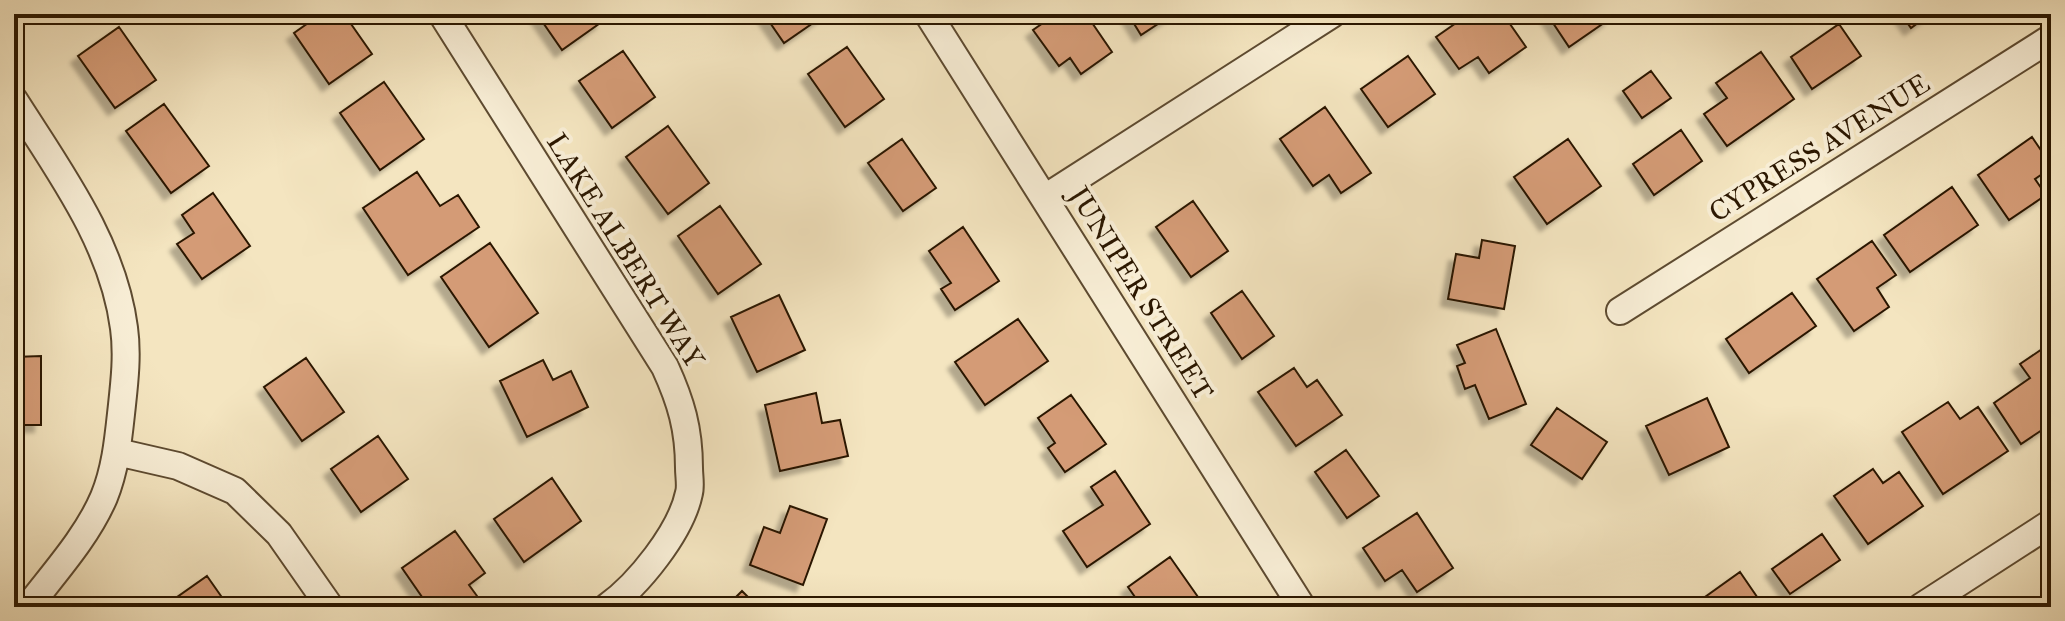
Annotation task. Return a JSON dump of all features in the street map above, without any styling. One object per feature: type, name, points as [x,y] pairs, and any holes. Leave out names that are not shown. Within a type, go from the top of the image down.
[{"type":"street","name":"LAKE ALBERT WAY","points":[[442,14],[665,367],[682,404],[689,449],[689,493],[672,533],[649,565],[607,607]]},
{"type":"street","name":"JUNIPER STREET","points":[[928,14],[1302,607]]},
{"type":"street","points":[[1045,198],[1332,14]]},
{"type":"street","name":"CYPRESS AVENUE","points":[[1620,311],[2051,38]]},
{"type":"street","points":[[14,100],[92,228],[115,289],[124,329],[125,359],[117,452],[104,498],[75,545],[28,607]]},
{"type":"street","points":[[117,452],[178,466],[235,491],[279,534],[330,607]]},
{"type":"street","points":[[1921,607],[2051,523]]},
{"type":"building","points":[[321,14],[344,14],[372,54],[329,84],[294,33]]},
{"type":"building","points":[[537,14],[598,14],[603,21],[562,50]]},
{"type":"building","points":[[764,14],[826,14],[784,43]]},
{"type":"building","points":[[1056,14],[1086,14],[1112,52],[1081,74],[1070,58],[1059,66],[1033,30]]},
{"type":"building","points":[[1128,14],[1173,14],[1141,35]]},
{"type":"building","points":[[1469,14],[1503,14],[1526,47],[1489,73],[1478,57],[1459,69],[1436,37]]},
{"type":"building","points":[[1547,14],[1608,14],[1611,18],[1569,47]]},
{"type":"building","points":[[1901,14],[1930,14],[1911,28]]},
{"type":"building","points":[[1839,24],[1861,56],[1812,89],[1791,57]]},
{"type":"building","points":[[119,27],[156,80],[115,108],[78,56]]},
{"type":"building","points":[[847,47],[884,99],[845,127],[808,74]]},
{"type":"building","points":[[623,51],[655,97],[612,128],[579,81]]},
{"type":"building","points":[[1761,52],[1794,99],[1727,146],[1704,114],[1727,98],[1716,83]]},
{"type":"building","points":[[1408,56],[1435,94],[1388,127],[1361,89]]},
{"type":"building","points":[[1651,71],[1671,98],[1642,118],[1623,91]]},
{"type":"building","points":[[384,82],[424,139],[380,170],[340,113]]},
{"type":"building","points":[[164,104],[209,166],[171,193],[126,131]]},
{"type":"building","points":[[1325,107],[1371,173],[1341,193],[1329,175],[1313,186],[1280,139]]},
{"type":"building","points":[[668,126],[709,183],[668,214],[626,157]]},
{"type":"building","points":[[1681,130],[1702,161],[1654,195],[1633,164]]},
{"type":"building","points":[[2032,137],[2051,165],[2035,179],[2046,195],[2009,220],[1978,175]]},
{"type":"building","points":[[902,139],[936,188],[903,211],[868,163]]},
{"type":"building","points":[[1568,139],[1601,186],[1547,224],[1514,177]]},
{"type":"building","points":[[417,172],[440,206],[458,195],[479,227],[408,275],[363,208]]},
{"type":"building","points":[[1952,187],[1978,225],[1910,272],[1884,235]]},
{"type":"building","points":[[213,193],[250,246],[202,279],[177,244],[194,233],[182,215]]},
{"type":"building","points":[[1193,201],[1228,251],[1191,277],[1156,227]]},
{"type":"building","points":[[720,206],[761,264],[718,294],[678,236]]},
{"type":"building","points":[[963,227],[999,281],[955,310],[941,289],[951,283],[929,251]]},
{"type":"building","points":[[1482,240],[1515,246],[1504,309],[1448,299],[1456,254],[1479,258]]},
{"type":"building","points":[[1872,241],[1896,275],[1877,288],[1889,307],[1854,331],[1817,279]]},
{"type":"building","points":[[490,243],[538,313],[489,347],[441,277]]},
{"type":"building","points":[[1242,291],[1274,336],[1242,359],[1211,313]]},
{"type":"building","points":[[1792,293],[1816,326],[1749,373],[1726,339]]},
{"type":"building","points":[[779,295],[805,350],[757,372],[731,317]]},
{"type":"building","points":[[1018,319],[1048,361],[985,405],[955,362]]},
{"type":"building","points":[[1496,329],[1526,404],[1489,419],[1475,385],[1465,389],[1457,366],[1465,363],[1457,345]]},
{"type":"building","points":[[2051,343],[2051,424],[2021,444],[1994,403],[2030,378],[2020,364]]},
{"type":"building","points":[[41,356],[41,425],[14,425],[14,357]]},
{"type":"building","points":[[306,358],[344,412],[302,441],[264,387]]},
{"type":"building","points":[[543,360],[553,380],[571,371],[588,407],[527,437],[500,381]]},
{"type":"building","points":[[1294,368],[1307,387],[1317,380],[1342,415],[1296,446],[1258,392]]},
{"type":"building","points":[[816,393],[822,423],[840,420],[848,456],[780,471],[765,405]]},
{"type":"building","points":[[1071,395],[1106,444],[1065,472],[1048,448],[1055,443],[1038,418]]},
{"type":"building","points":[[1707,398],[1729,447],[1669,475],[1646,426]]},
{"type":"building","points":[[1948,402],[1960,419],[1978,407],[2008,451],[1943,494],[1902,432]]},
{"type":"building","points":[[1557,408],[1607,442],[1582,479],[1531,445]]},
{"type":"building","points":[[378,436],[408,479],[361,512],[331,469]]},
{"type":"building","points":[[1346,450],[1379,496],[1347,518],[1315,472]]},
{"type":"building","points":[[1873,469],[1883,483],[1899,472],[1923,506],[1868,544],[1834,496]]},
{"type":"building","points":[[1115,471],[1150,524],[1087,567],[1063,531],[1103,505],[1091,487]]},
{"type":"building","points":[[552,478],[581,521],[524,562],[494,519]]},
{"type":"building","points":[[790,506],[827,519],[803,585],[750,565],[764,527],[780,533]]},
{"type":"building","points":[[1417,513],[1453,568],[1417,592],[1402,570],[1385,581],[1363,548]]},
{"type":"building","points":[[455,531],[485,573],[469,585],[477,596],[462,607],[429,607],[402,568]]},
{"type":"building","points":[[1822,534],[1840,560],[1790,594],[1772,569]]},
{"type":"building","points":[[1170,557],[1205,607],[1142,607],[1128,587]]},
{"type":"building","points":[[1740,572],[1764,607],[1691,607]]},
{"type":"building","points":[[207,576],[228,606],[163,607]]},
{"type":"building","points":[[742,591],[758,607],[726,607]]}]
